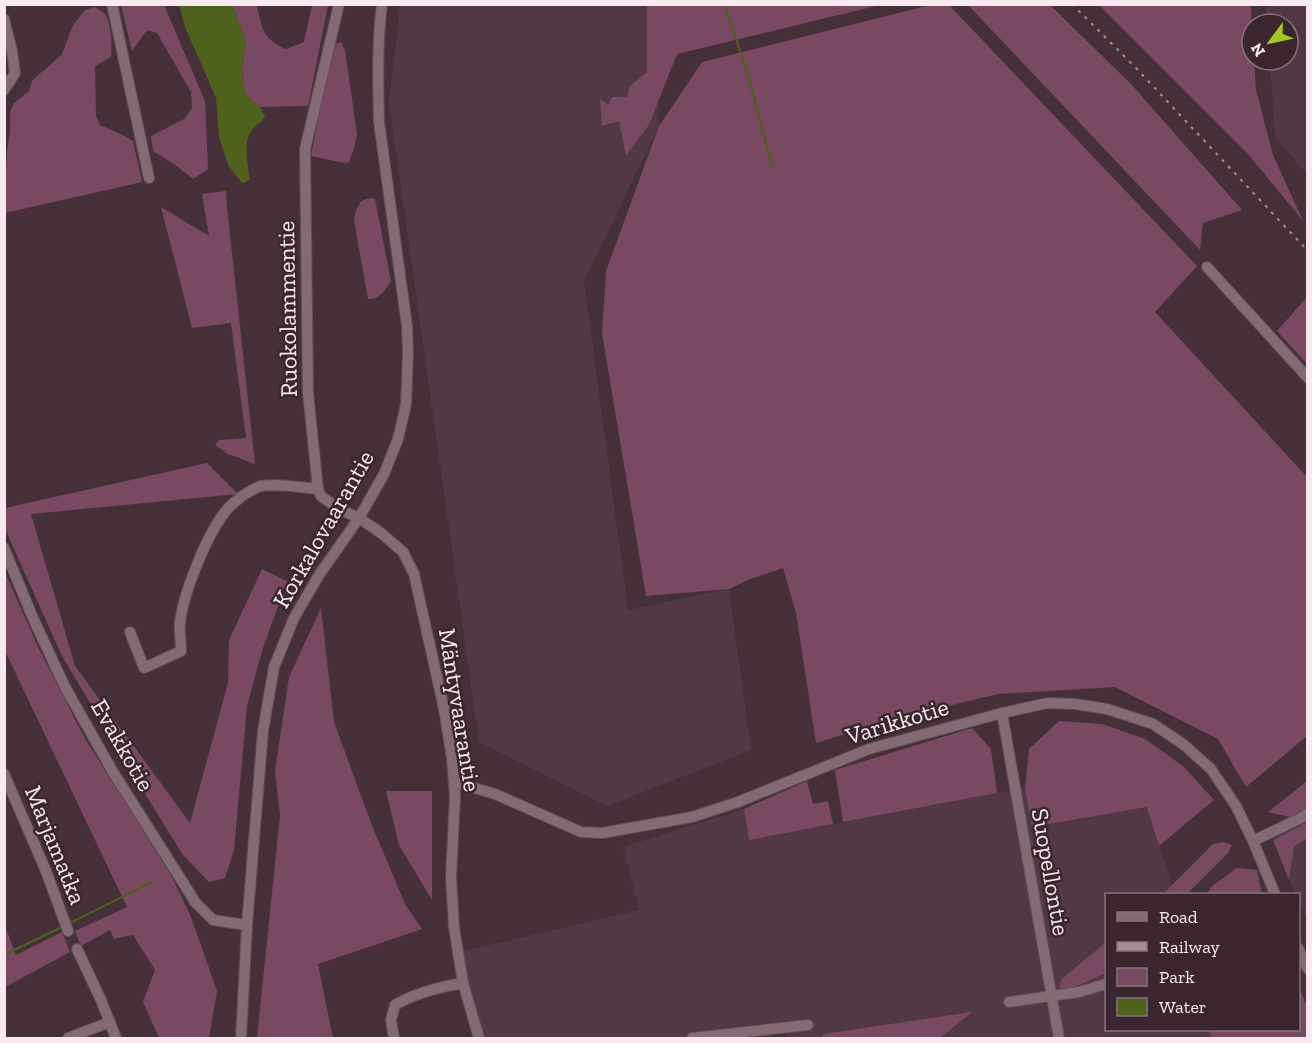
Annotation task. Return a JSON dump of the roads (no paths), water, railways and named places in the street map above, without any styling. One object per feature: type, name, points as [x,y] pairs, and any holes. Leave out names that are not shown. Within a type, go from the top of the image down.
[{"type":"street","points":[[112,4],[149,178]]},
{"type":"street","name":"Ruokolammentie","points":[[318,489],[308,393],[305,149],[339,4]]},
{"type":"street","name":"Korkalovaarantie","points":[[241,1038],[247,925],[263,731],[274,667],[294,618],[319,576],[359,518],[384,474],[399,439],[406,404],[407,326],[379,122],[378,90],[382,4]]},
{"type":"street","points":[[4,19],[15,73],[4,90]]},
{"type":"street","points":[[1206,267],[1308,378]]},
{"type":"street","points":[[130,632],[144,668],[181,651],[180,624],[185,598],[206,546],[223,514],[245,494],[260,486],[318,489]]},
{"type":"street","name":"Mäntyvaarantie","points":[[318,489],[321,496],[381,533],[403,552],[414,574],[444,709],[454,782],[451,877],[454,927],[463,983],[479,1038]]},
{"type":"street","name":"Evakkotie","points":[[4,548],[65,687],[113,772],[195,902],[213,920],[247,925]]},
{"type":"street","name":"Varikkotie","points":[[454,782],[495,794],[581,832],[602,833],[692,817],[738,802],[869,749],[1002,713],[1048,704],[1107,709],[1153,724],[1183,744],[1211,769],[1236,806],[1275,893]]},
{"type":"street","name":"Suopellontie","points":[[1002,713],[1059,1038]]},
{"type":"street","name":"Marjamatka","points":[[4,774],[46,871],[68,931]]},
{"type":"street","points":[[1253,841],[1308,813]]},
{"type":"street","points":[[77,949],[116,1038]]},
{"type":"street","points":[[1300,950],[1308,969]]},
{"type":"street","points":[[394,1038],[391,1020],[395,1005],[407,998],[463,983]]},
{"type":"street","points":[[1009,1002],[1052,997],[1105,985]]},
{"type":"street","points":[[68,1038],[110,1022]]},
{"type":"street","points":[[692,1038],[808,1025]]},
{"type":"water","points":[[179,5],[232,5],[246,41],[242,66],[243,87],[250,99],[260,107],[265,117],[251,131],[247,141],[250,180],[242,183],[228,165],[219,137],[216,98],[185,27]]},
{"type":"waterway","points":[[724,4],[746,68],[773,169]]},
{"type":"waterway","points":[[72,922],[152,882]]},
{"type":"waterway","points":[[4,955],[60,928]]},
{"type":"railway","points":[[1072,4],[1134,66],[1308,251]]}]
